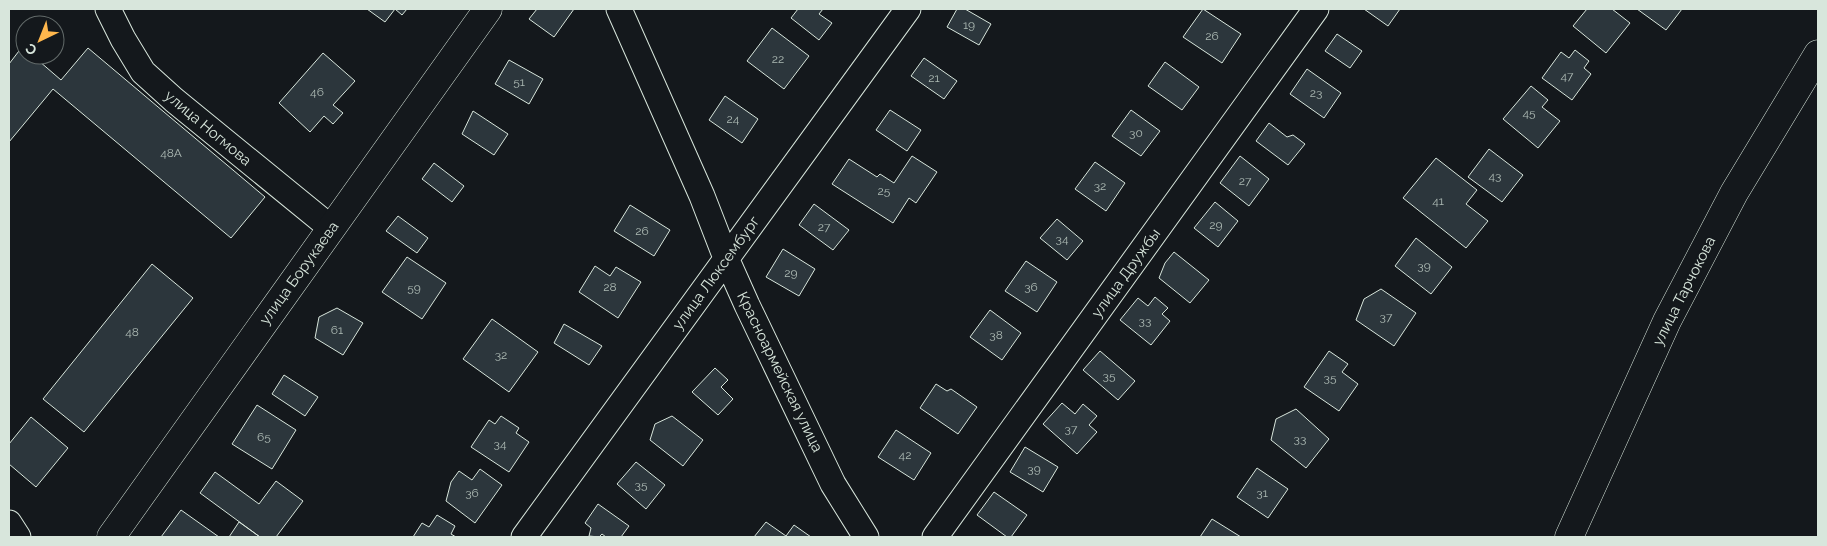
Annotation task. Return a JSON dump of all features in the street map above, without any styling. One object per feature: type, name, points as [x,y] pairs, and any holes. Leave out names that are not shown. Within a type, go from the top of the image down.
[{"type":"street","name":"улица Ногмова","points":[[108,9],[143,72],[174,100],[331,228]]},
{"type":"street","name":"улица Борукаева","points":[[111,537],[488,9]]},
{"type":"street","name":"Красноармейская улица","points":[[619,9],[702,196],[726,258],[833,484],[866,537]]},
{"type":"street","name":"улица Люксембург","points":[[524,537],[908,9]]},
{"type":"street","name":"улица Дружбы","points":[[935,537],[1316,9]]},
{"type":"street","name":"улица Тарчокова","points":[[1569,537],[1667,321],[1734,193],[1818,54]]},
{"type":"street","points":[[9,523],[18,537]]},
{"type":"building","points":[[367,9],[395,9],[385,22]]},
{"type":"building","points":[[395,9],[407,9],[402,15]]},
{"type":"building","points":[[537,9],[574,9],[554,37],[529,19]]},
{"type":"building","points":[[798,9],[823,9],[819,14],[832,23],[819,40],[791,18]]},
{"type":"building","points":[[957,9],[965,9],[991,24],[979,45],[947,27]]},
{"type":"building","points":[[1203,9],[1241,34],[1222,63],[1183,37]]},
{"type":"building","points":[[1364,9],[1400,9],[1388,26]]},
{"type":"building","points":[[1587,9],[1612,9],[1630,23],[1606,53],[1573,26]]},
{"type":"building","points":[[1637,9],[1682,9],[1666,30]]},
{"type":"building","points":[[772,28],[809,56],[784,89],[747,61]]},
{"type":"building","points":[[1337,34],[1362,51],[1350,68],[1325,51]]},
{"type":"building","points":[[88,48],[265,197],[231,238],[53,89],[9,142],[9,64],[15,56],[15,65],[44,65],[61,80]]},
{"type":"building","points":[[1575,50],[1589,61],[1584,68],[1591,74],[1572,100],[1542,78],[1561,52],[1569,58]]},
{"type":"building","points":[[323,53],[355,81],[333,105],[343,113],[333,124],[324,116],[310,132],[279,103]]},
{"type":"building","points":[[924,58],[957,81],[944,99],[911,76]]},
{"type":"building","points":[[509,60],[543,79],[529,104],[495,84]]},
{"type":"building","points":[[1165,62],[1199,87],[1182,110],[1148,86]]},
{"type":"building","points":[[1307,69],[1341,93],[1324,118],[1290,94]]},
{"type":"building","points":[[1531,86],[1548,100],[1542,107],[1560,121],[1538,148],[1503,119]]},
{"type":"building","points":[[725,96],[758,119],[742,143],[709,120]]},
{"type":"building","points":[[890,110],[921,130],[907,151],[876,130]]},
{"type":"building","points":[[1131,110],[1160,131],[1141,156],[1112,136]]},
{"type":"building","points":[[473,111],[508,134],[494,155],[462,134]]},
{"type":"building","points":[[1269,123],[1287,137],[1293,135],[1305,144],[1288,165],[1256,141]]},
{"type":"building","points":[[1489,149],[1523,175],[1502,202],[1468,177]]},
{"type":"building","points":[[912,156],[937,172],[916,203],[909,198],[893,223],[832,184],[849,159],[877,177],[880,174],[894,183]]},
{"type":"building","points":[[1240,156],[1269,179],[1249,206],[1220,183]]},
{"type":"building","points":[[1436,158],[1477,190],[1466,204],[1488,221],[1466,248],[1403,198]]},
{"type":"building","points":[[1095,162],[1125,183],[1106,211],[1075,189]]},
{"type":"building","points":[[434,163],[464,186],[452,202],[422,179]]},
{"type":"building","points":[[1215,202],[1238,221],[1218,247],[1194,228]]},
{"type":"building","points":[[814,204],[849,230],[833,250],[799,225]]},
{"type":"building","points":[[630,205],[670,230],[654,256],[614,231]]},
{"type":"building","points":[[398,216],[428,238],[417,253],[386,231]]},
{"type":"building","points":[[1057,219],[1083,241],[1067,260],[1040,238]]},
{"type":"building","points":[[1416,238],[1452,267],[1431,294],[1395,266]]},
{"type":"building","points":[[783,249],[815,269],[799,296],[766,277]]},
{"type":"building","points":[[1174,252],[1209,280],[1190,303],[1159,278],[1165,263]]},
{"type":"building","points":[[407,257],[446,283],[422,319],[382,292]]},
{"type":"building","points":[[1026,261],[1057,282],[1037,312],[1005,291]]},
{"type":"building","points":[[152,264],[193,298],[84,432],[43,399]]},
{"type":"building","points":[[595,266],[610,276],[616,267],[641,282],[618,318],[579,292]]},
{"type":"building","points":[[1381,289],[1416,313],[1394,346],[1356,320],[1364,299]]},
{"type":"building","points":[[1155,297],[1168,308],[1162,314],[1170,321],[1151,345],[1120,320],[1138,298],[1148,306]]},
{"type":"building","points":[[337,308],[363,323],[343,355],[315,338],[319,317]]},
{"type":"building","points":[[990,310],[1021,333],[1002,360],[970,337]]},
{"type":"building","points":[[492,319],[538,352],[509,392],[463,359]]},
{"type":"building","points":[[564,324],[602,346],[589,365],[554,343]]},
{"type":"building","points":[[1100,351],[1135,381],[1118,400],[1083,370]]},
{"type":"building","points":[[1329,351],[1348,364],[1342,372],[1358,384],[1339,411],[1304,387]]},
{"type":"building","points":[[715,368],[728,380],[721,387],[733,399],[718,415],[692,392]]},
{"type":"building","points":[[284,375],[318,397],[305,416],[272,394]]},
{"type":"building","points":[[936,384],[947,391],[951,389],[977,407],[958,434],[920,408]]},
{"type":"building","points":[[1062,403],[1075,414],[1083,404],[1097,416],[1089,425],[1097,432],[1077,454],[1043,424]]},
{"type":"building","points":[[257,405],[296,430],[272,469],[232,444]]},
{"type":"building","points":[[1296,409],[1329,439],[1306,468],[1271,440],[1276,419]]},
{"type":"building","points":[[501,416],[519,428],[516,433],[529,442],[509,472],[471,447],[489,420],[495,424]]},
{"type":"building","points":[[672,416],[703,440],[683,466],[650,440],[655,424]]},
{"type":"building","points":[[31,417],[68,448],[36,487],[9,464],[9,444]]},
{"type":"building","points":[[896,430],[931,453],[914,480],[878,457]]},
{"type":"building","points":[[1025,447],[1058,467],[1043,492],[1010,472]]},
{"type":"building","points":[[636,462],[665,485],[646,509],[617,484]]},
{"type":"building","points":[[1257,468],[1288,489],[1268,518],[1237,497]]},
{"type":"building","points":[[480,469],[502,485],[475,523],[446,501],[451,482],[459,471],[472,480]]},
{"type":"building","points":[[215,472],[259,504],[276,481],[303,501],[276,537],[260,537],[200,493]]},
{"type":"building","points":[[994,492],[1027,515],[1011,537],[1007,537],[977,515]]},
{"type":"building","points":[[598,504],[629,526],[621,537],[606,537],[602,534],[599,537],[589,536],[591,528],[585,523]]},
{"type":"building","points":[[181,510],[219,537],[161,537]]},
{"type":"building","points":[[437,515],[455,526],[451,534],[456,537],[413,537],[422,523],[429,527]]},
{"type":"building","points":[[1212,519],[1241,537],[1200,537]]},
{"type":"building","points":[[239,522],[260,537],[229,537]]},
{"type":"building","points":[[766,522],[786,536],[794,525],[811,537],[754,537]]}]
